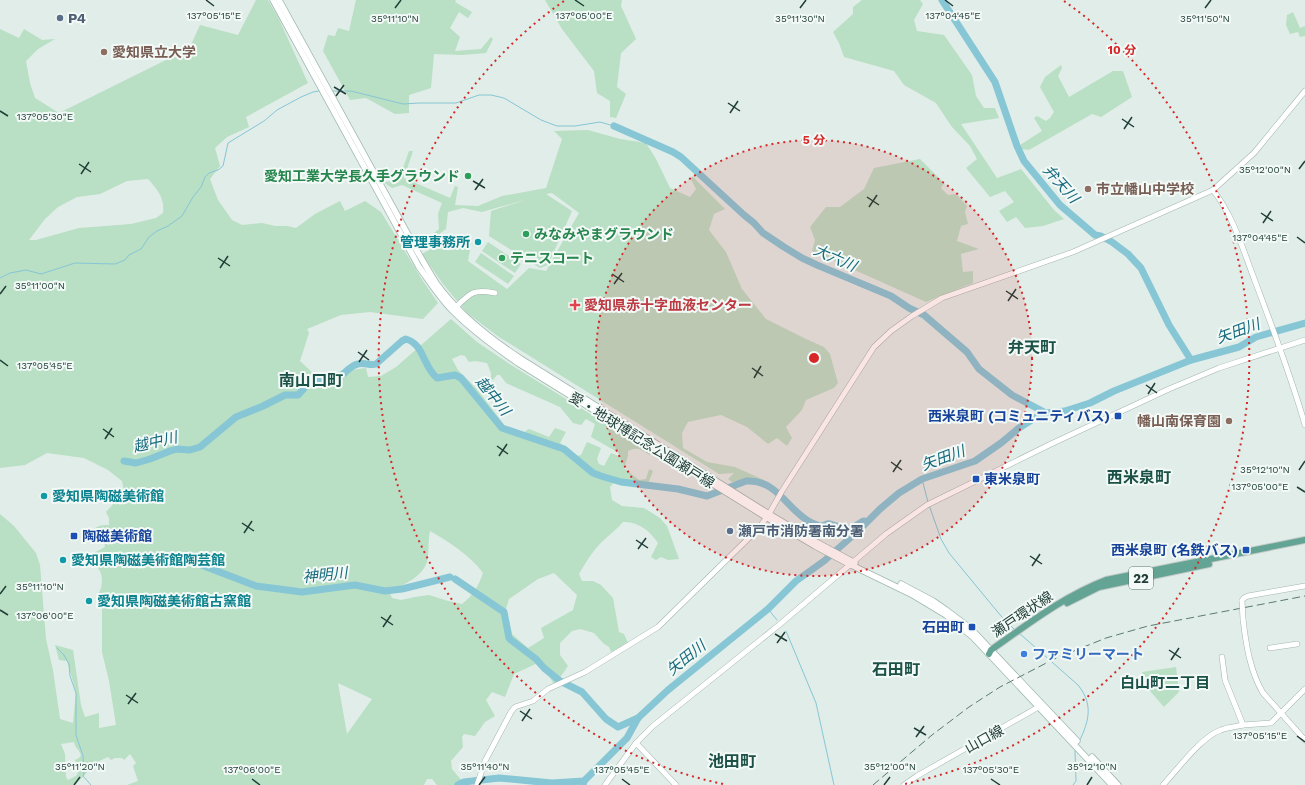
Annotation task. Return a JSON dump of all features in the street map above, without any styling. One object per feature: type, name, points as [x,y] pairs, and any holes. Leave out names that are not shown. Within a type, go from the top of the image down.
[{"type":"main road","name":"愛・地球博記念公園瀬戸線","points":[[273,0],[417,251],[437,283],[456,307],[495,342],[717,484]]},
{"type":"main road","name":"愛・地球博記念公園瀬戸線","points":[[279,0],[322,84]]},
{"type":"main road","name":"愛・地球博記念公園瀬戸線","points":[[351,136],[419,267],[432,286],[453,311],[493,346],[816,545],[929,603],[991,652],[1112,785]]},
{"type":"main road","name":"瀬戸環状線","points":[[991,652],[1063,600],[1077,592],[1106,580],[1305,540]]},
{"type":"main road","name":"瀬戸環状線","points":[[991,652],[1066,603],[1099,587],[1305,545]]},
{"type":"main road","name":"愛・地球博記念公園瀬戸線","points":[[1040,706],[1118,785]]},
{"type":"street","points":[[477,785],[488,754],[511,712],[516,707],[533,701],[548,689],[585,672],[658,626],[753,534],[767,516],[874,347],[891,331],[914,314],[942,298],[1023,271],[1102,240],[1213,190],[1254,153],[1305,91]]},
{"type":"street","points":[[1213,190],[1226,208],[1239,237],[1280,347],[1305,425]]},
{"type":"street","points":[[456,307],[473,292],[481,291],[495,293]]},
{"type":"street","points":[[605,785],[636,743],[653,726],[780,625],[850,562],[886,534],[929,504],[1051,444],[1169,389],[1219,368],[1305,340]]},
{"type":"street","points":[[1305,586],[1248,596],[1242,601],[1243,619],[1251,664],[1255,677],[1263,693],[1305,740]]},
{"type":"street","points":[[1270,648],[1297,644]]},
{"type":"street","points":[[1222,657],[1225,680],[1242,726]]},
{"type":"street","points":[[1163,785],[1194,751],[1212,734],[1220,730],[1271,723],[1305,689]]},
{"type":"street","name":"山口線","points":[[904,785],[917,776],[1040,706]]},
{"type":"street","points":[[636,743],[676,785]]},
{"type":"green space","points":[[256,0],[268,0],[278,17],[308,83],[246,117],[249,127],[227,137],[215,148],[220,166],[210,179],[218,200],[232,220],[242,225],[262,223],[296,228],[315,214],[340,201],[345,211],[365,201],[381,212],[438,303],[423,319],[370,312],[341,315],[307,329],[309,333],[300,361],[315,375],[366,368],[368,377],[381,376],[396,367],[451,319],[477,342],[511,365],[652,452],[650,455],[637,449],[628,451],[624,468],[639,480],[646,479],[649,469],[653,471],[648,484],[617,479],[610,487],[612,500],[622,506],[644,508],[660,518],[667,526],[679,559],[668,560],[661,557],[656,560],[651,557],[658,543],[647,531],[634,523],[623,522],[600,544],[590,556],[579,574],[582,581],[593,581],[601,585],[613,598],[619,632],[624,634],[628,643],[611,652],[609,647],[594,633],[580,629],[572,631],[560,643],[560,655],[568,666],[556,683],[554,684],[540,662],[514,674],[505,697],[492,692],[486,700],[495,716],[485,722],[475,736],[464,734],[462,737],[463,747],[451,761],[452,769],[462,781],[458,785],[437,785],[432,779],[427,779],[424,785],[127,785],[138,781],[133,766],[136,763],[130,754],[124,760],[122,758],[115,758],[111,760],[108,757],[97,762],[97,765],[91,768],[75,785],[0,785],[0,514],[14,526],[36,553],[40,565],[46,639],[53,670],[60,719],[73,723],[76,692],[67,661],[59,660],[55,645],[73,650],[81,705],[85,717],[99,713],[99,728],[116,725],[109,681],[102,652],[102,603],[99,593],[102,585],[102,577],[94,564],[94,553],[105,547],[103,539],[93,540],[90,534],[98,526],[109,525],[109,518],[106,512],[124,492],[122,481],[108,470],[84,458],[47,453],[25,465],[0,468],[0,29],[19,38],[24,29],[42,40],[55,39],[38,49],[26,61],[30,83],[35,98],[59,113],[180,53],[188,51],[200,25],[238,35]],"holes":[[[148,179],[162,198],[163,213],[156,218],[131,224],[79,228],[36,240],[29,240],[45,219],[58,207],[77,197],[100,194],[127,181]],[[461,355],[465,356],[469,362],[475,361],[487,363],[491,373],[491,379],[493,380],[497,375],[500,375],[506,383],[560,407],[573,423],[581,425],[586,419],[595,424],[591,437],[619,453],[619,456],[611,453],[604,466],[599,464],[597,459],[601,448],[587,442],[581,455],[577,456],[560,443],[566,432],[555,428],[549,437],[529,429],[523,433],[505,426],[477,389],[458,370],[452,359]],[[430,531],[452,544],[466,555],[483,573],[475,590],[462,604],[429,595],[401,600],[392,598],[389,591],[408,582],[420,574],[424,568],[427,562]],[[554,573],[577,595],[573,610],[541,628],[544,638],[528,648],[512,634],[506,609],[509,599],[538,579]],[[338,683],[372,699],[347,734]],[[74,742],[81,755],[75,760],[78,773],[76,776],[68,780],[66,777],[65,754],[61,744]]]},
{"type":"green space","points":[[356,0],[456,0],[455,2],[472,12],[468,18],[459,12],[450,28],[460,37],[455,51],[481,49],[491,37],[493,39],[486,53],[462,55],[434,54],[431,88],[409,95],[409,113],[395,114],[366,98],[350,100],[323,51],[328,35],[335,36],[338,28],[349,31]]},
{"type":"green space","points":[[545,0],[622,0],[621,6],[636,39],[621,53],[617,87],[626,94],[616,118],[610,117],[610,101],[597,93],[594,71],[562,29]]},
{"type":"green space","points":[[862,0],[920,0],[923,4],[914,20],[917,31],[944,35],[972,75],[976,96],[984,108],[995,108],[999,118],[961,124],[997,178],[1021,169],[1054,210],[1064,219],[1043,226],[1025,228],[1016,217],[1007,222],[999,211],[1014,202],[1005,191],[990,197],[966,168],[977,159],[970,146],[952,127],[936,103],[904,85],[894,71],[844,57],[833,32],[853,14],[853,7]]},
{"type":"green space","points":[[1293,12],[1300,28],[1305,26],[1305,36],[1300,37],[1298,32],[1290,34],[1286,25],[1287,15]]},
{"type":"green space","points":[[1061,65],[1062,68],[1058,76],[1069,97],[1113,71],[1123,71],[1132,97],[1101,117],[1092,114],[1029,150],[1021,149],[1020,145],[1042,131],[1034,118],[1037,116],[1046,121],[1054,112],[1040,87],[1045,77]]},
{"type":"green space","points":[[588,130],[620,139],[646,143],[656,159],[670,188],[690,197],[696,189],[691,179],[692,176],[725,209],[714,214],[709,230],[726,252],[742,289],[766,319],[824,347],[830,354],[838,383],[834,388],[806,400],[802,410],[786,427],[792,438],[787,446],[777,438],[768,444],[747,427],[721,415],[688,422],[682,433],[683,448],[707,462],[735,467],[764,480],[765,484],[752,479],[732,482],[728,479],[734,473],[719,474],[499,337],[467,313],[443,284],[422,254],[451,237],[472,239],[468,261],[507,289],[529,268],[546,271],[579,213],[552,193],[546,194],[572,211],[548,265],[540,268],[489,236],[491,211],[528,199],[482,212],[463,208],[448,212],[446,229],[424,245],[421,243],[439,229],[438,214],[442,203],[402,185],[392,188],[383,182],[397,181],[409,151],[413,151],[404,178],[450,198],[455,186],[458,187],[455,205],[478,206],[502,196],[546,188],[562,139],[554,131]]},
{"type":"green space","points":[[920,159],[944,183],[941,188],[948,195],[956,194],[967,206],[965,212],[968,224],[961,226],[957,241],[979,249],[961,254],[963,272],[973,271],[973,283],[926,302],[812,251],[815,240],[810,227],[826,207],[840,207],[864,189],[874,168]]},
{"type":"green space","name":"テニスコート","points":[[488,242],[521,264],[515,273],[482,251]]},
{"type":"green space","points":[[481,253],[514,276],[508,284],[475,262]]},
{"type":"green space","points":[[1176,667],[1179,692],[1164,707],[1150,691],[1142,672]]},
{"type":"waterway","name":"弁天川","points":[[942,0],[995,82],[1017,146],[1024,161],[1060,205],[1095,235],[1101,236],[1112,242],[1128,254],[1141,268],[1169,325],[1191,360]]},
{"type":"waterway","points":[[0,278],[10,273],[26,270],[41,274],[75,263],[115,264],[125,260],[129,255],[141,249],[149,237],[182,216],[193,197],[201,187],[205,177],[209,173],[218,170],[223,166],[228,143],[264,121],[277,110],[301,97],[319,91]]},
{"type":"waterway","points":[[332,91],[351,91],[403,104],[456,103],[479,95],[491,95],[504,98],[541,120],[557,126],[575,126],[600,122],[614,126]]},
{"type":"waterway","name":"大六川","points":[[614,126],[681,157],[754,223],[763,233],[802,258],[891,296],[909,308],[924,315],[967,352],[979,369],[1012,395],[1046,413]]},
{"type":"waterway","name":"矢田川","points":[[583,785],[584,781],[627,738],[638,718],[668,690],[768,609],[796,581],[824,561],[899,493],[922,479],[975,461],[1001,443],[1019,428],[1038,416],[1046,413],[1065,411],[1090,403],[1114,391],[1191,360],[1239,347],[1256,337],[1305,323]]},
{"type":"waterway","name":"越中川","points":[[124,461],[136,463],[177,449],[190,450],[200,447],[236,417],[285,395],[298,395],[307,385],[314,381],[335,380],[355,365],[376,364],[406,339],[412,342],[420,351],[432,373],[437,378],[455,375],[461,378],[502,428],[564,449],[593,473],[621,482],[678,489],[707,496],[746,481],[757,482],[766,485],[775,491],[796,512],[812,523],[820,526],[829,524],[843,528],[851,528],[864,521]]},
{"type":"waterway","points":[[922,479],[928,502]]},
{"type":"waterway","points":[[929,505],[941,539],[949,553],[1001,616],[1015,630]]},
{"type":"waterway","name":"神明川","points":[[158,556],[191,561],[256,586],[302,592],[355,585],[385,591],[402,589],[450,577]]},
{"type":"waterway","name":"神明川","points":[[450,577],[455,579]]},
{"type":"waterway","name":"神明川","points":[[455,579],[504,612],[509,638],[536,659],[544,668],[560,681],[582,692],[606,719],[618,727],[638,718]]},
{"type":"waterway","points":[[768,609],[777,620]]},
{"type":"waterway","points":[[786,631],[816,703],[834,785]]},
{"type":"waterway","points":[[1019,633],[1078,685],[1087,700],[1087,723],[1077,746]]},
{"type":"waterway","points":[[57,648],[64,655],[69,664],[70,676],[76,693],[76,735],[83,756],[83,776],[91,785]]},
{"type":"waterway","points":[[1073,785],[1076,781],[1075,751]]},
{"type":"waterway","points":[[458,785],[464,782],[499,778],[552,783],[584,781]]},
{"type":"railway","points":[[873,785],[932,735],[969,707],[1000,687],[1054,659],[1106,638],[1148,626],[1305,596]]},
{"type":"place","name":"P4","points":[[60,18]]},
{"type":"place","name":"愛知県立大学","points":[[104,52]]},
{"type":"place","name":"愛知工業大学長久手グラウンド","points":[[468,176]]},
{"type":"place","name":"市立幡山中学校","points":[[1088,189]]},
{"type":"place","name":"みなみやまグラウンド","points":[[526,234]]},
{"type":"place","name":"管理事務所","points":[[478,242]]},
{"type":"place","name":"テニスコート","points":[[502,258]]},
{"type":"place","name":"愛知県赤十字血液センター","points":[[575,305]]},
{"type":"place","name":"西米泉町 (コミュニティバス)","points":[[1118,416]]},
{"type":"place","name":"幡山南保育園","points":[[1229,421]]},
{"type":"place","name":"東米泉町","points":[[976,479]]},
{"type":"place","name":"愛知県陶磁美術館","points":[[44,496]]},
{"type":"place","name":"瀬戸市消防署南分署","points":[[730,531]]},
{"type":"place","name":"陶磁美術館","points":[[74,536]]},
{"type":"place","name":"西米泉町 (名鉄バス)","points":[[1246,550]]},
{"type":"place","name":"愛知県陶磁美術館陶芸館","points":[[63,560]]},
{"type":"place","name":"愛知県陶磁美術館古窯館","points":[[89,601]]},
{"type":"place","name":"石田町","points":[[972,627]]},
{"type":"place","name":"ファミリーマート","points":[[1024,654]]},
{"type":"district","name":"弁天町","points":[[1032,347]]},
{"type":"district","name":"南山口町","points":[[311,380]]},
{"type":"district","name":"西米泉町","points":[[1139,477]]},
{"type":"district","name":"石田町","points":[[896,669]]},
{"type":"district","name":"白山町二丁目","points":[[1165,683]]},
{"type":"district","name":"池田町","points":[[732,761]]}]
